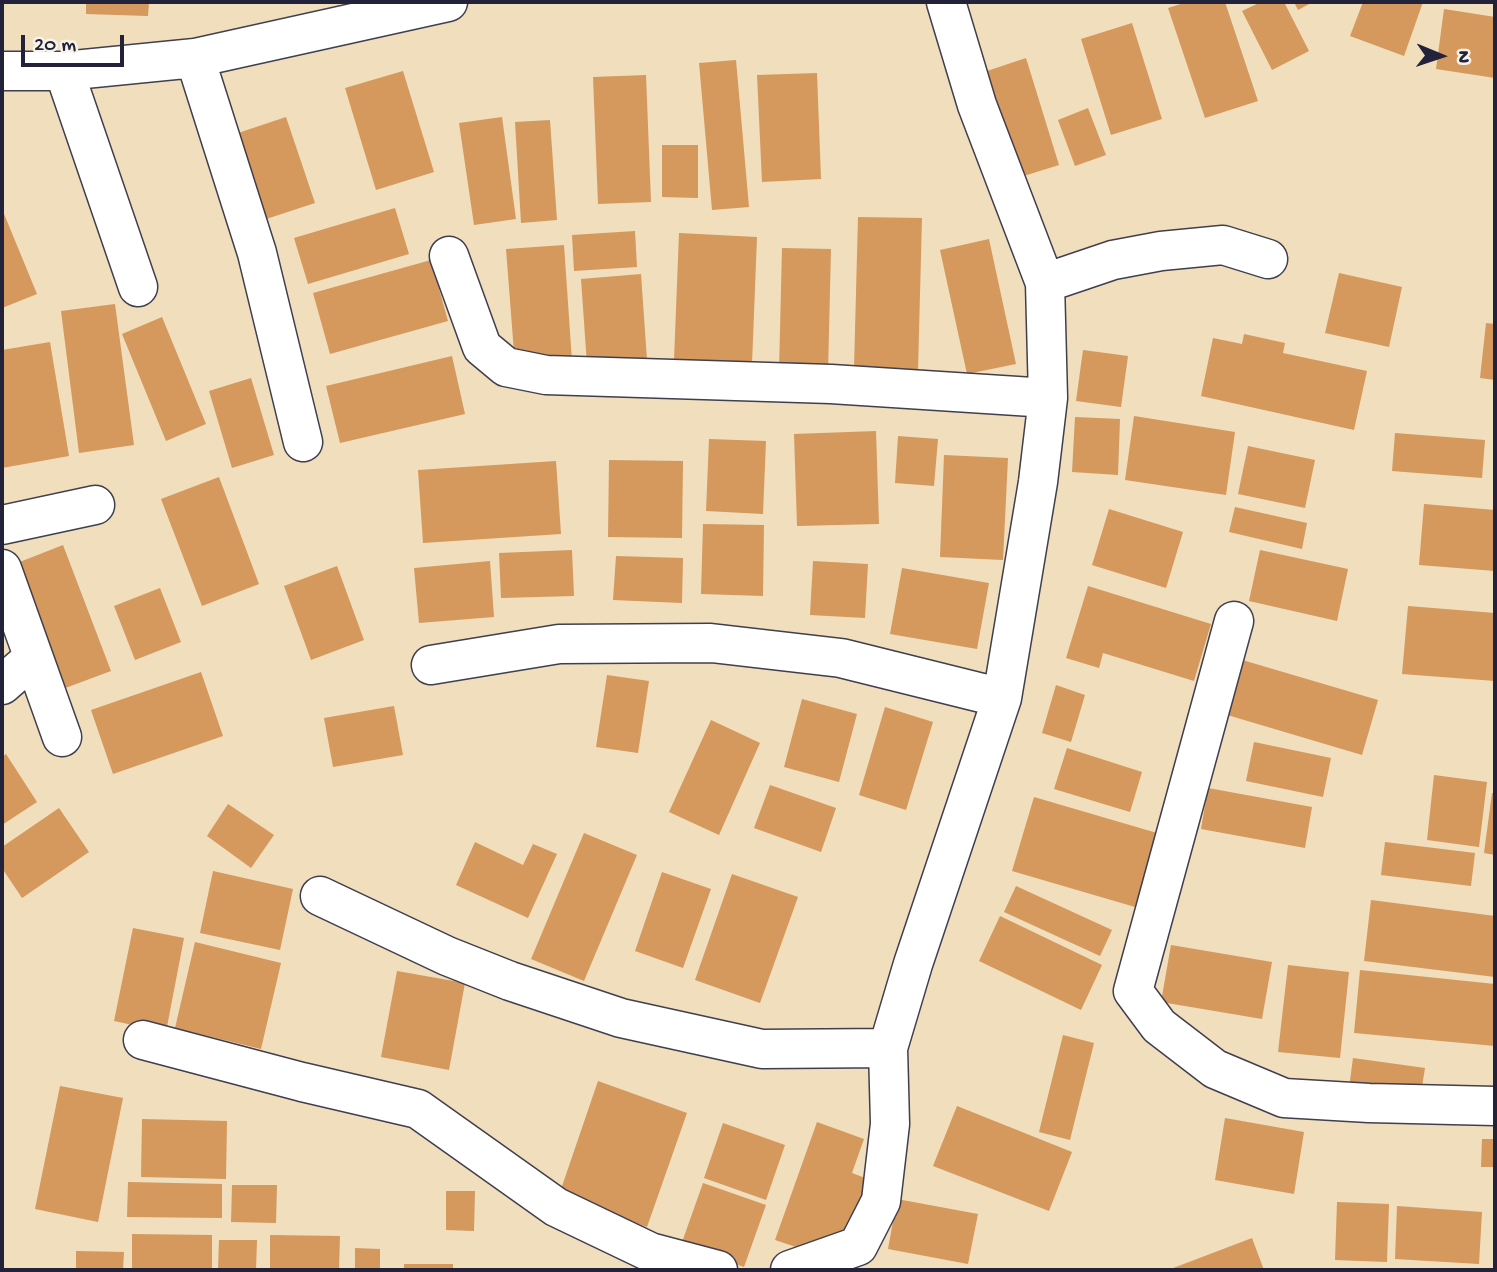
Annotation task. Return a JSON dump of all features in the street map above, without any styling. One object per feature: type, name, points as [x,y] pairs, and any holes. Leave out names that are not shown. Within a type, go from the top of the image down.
[{"type":"street","points":[[2,71],[64,71],[195,58],[448,2]]},
{"type":"street","points":[[790,1270],[858,1246],[881,1201],[890,1124],[888,1048],[913,964],[1002,698],[1038,482],[1048,398],[1045,283],[977,105],[946,2]]},
{"type":"street","points":[[195,58],[257,253],[303,442]]},
{"type":"street","points":[[64,71],[138,287]]},
{"type":"street","points":[[1045,283],[1113,260],[1161,251],[1223,245],[1269,260]]},
{"type":"street","points":[[449,256],[482,347],[506,367],[546,375],[831,384],[1048,398]]},
{"type":"street","points":[[2,524],[95,505]]},
{"type":"street","points":[[2,569],[62,737]]},
{"type":"street","points":[[1234,621],[1133,992],[1159,1027],[1215,1069],[1284,1098],[1495,1106]]},
{"type":"street","points":[[431,665],[559,644],[711,643],[841,658],[1002,698]]},
{"type":"street","points":[[2,685],[33,658]]},
{"type":"street","points":[[320,895],[447,956],[510,981],[621,1018],[762,1049],[888,1048]]},
{"type":"street","points":[[143,1040],[302,1082],[418,1108],[556,1207],[650,1252],[718,1270]]},
{"type":"building","points":[[86,2],[149,2],[148,16],[86,14]]},
{"type":"building","points":[[1187,2],[1225,2],[1258,101],[1205,118],[1168,8]]},
{"type":"building","points":[[1261,2],[1284,2],[1309,51],[1272,70],[1242,11]]},
{"type":"building","points":[[1294,2],[1313,2],[1298,10]]},
{"type":"building","points":[[1363,2],[1423,2],[1404,56],[1350,36]]},
{"type":"building","points":[[1444,9],[1495,17],[1495,78],[1436,69]]},
{"type":"building","points":[[1132,23],[1162,119],[1111,135],[1081,39]]},
{"type":"building","points":[[1026,58],[1059,165],[1014,179],[981,73]]},
{"type":"building","points":[[736,60],[749,207],[712,210],[699,63]]},
{"type":"building","points":[[403,71],[434,172],[376,190],[345,88]]},
{"type":"building","points":[[817,73],[821,179],[762,182],[757,75]]},
{"type":"building","points":[[646,75],[651,202],[598,204],[593,77]]},
{"type":"building","points":[[1088,108],[1106,155],[1075,166],[1058,120]]},
{"type":"building","points":[[286,117],[315,203],[257,222],[229,136]]},
{"type":"building","points":[[502,117],[516,219],[474,225],[459,123]]},
{"type":"building","points":[[550,120],[557,220],[521,223],[515,122]]},
{"type":"building","points":[[662,145],[698,145],[698,198],[662,197]]},
{"type":"building","points":[[395,208],[409,254],[308,284],[294,238]]},
{"type":"building","points":[[2,209],[37,294],[2,308]]},
{"type":"building","points":[[858,217],[922,218],[918,370],[854,368]]},
{"type":"building","points":[[635,231],[637,267],[574,271],[572,235]]},
{"type":"building","points":[[679,233],[757,237],[752,364],[674,360]]},
{"type":"building","points":[[989,239],[1016,364],[967,374],[940,250]]},
{"type":"building","points":[[564,245],[572,361],[515,365],[506,249]]},
{"type":"building","points":[[782,248],[831,249],[828,372],[779,371]]},
{"type":"building","points":[[431,260],[448,321],[330,354],[313,293]]},
{"type":"building","points":[[1339,273],[1402,287],[1389,347],[1325,333]]},
{"type":"building","points":[[641,274],[647,360],[587,365],[581,279]]},
{"type":"building","points":[[115,304],[134,445],[79,453],[61,311]]},
{"type":"building","points":[[162,317],[206,424],[166,441],[122,334]]},
{"type":"building","points":[[1486,323],[1495,324],[1495,380],[1480,378]]},
{"type":"building","points":[[1244,334],[1285,343],[1283,353],[1367,371],[1354,430],[1201,396],[1213,338],[1242,344]]},
{"type":"building","points":[[50,342],[69,456],[2,468],[2,350]]},
{"type":"building","points":[[1083,350],[1128,356],[1121,407],[1076,401]]},
{"type":"building","points":[[452,356],[465,414],[340,443],[326,386]]},
{"type":"building","points":[[251,378],[274,455],[232,468],[209,391]]},
{"type":"building","points":[[1134,416],[1235,432],[1226,495],[1125,480]]},
{"type":"building","points":[[1075,417],[1120,419],[1118,475],[1072,472]]},
{"type":"building","points":[[876,431],[879,524],[797,526],[794,434]]},
{"type":"building","points":[[1395,433],[1485,440],[1482,478],[1392,471]]},
{"type":"building","points":[[898,436],[938,439],[934,486],[895,483]]},
{"type":"building","points":[[709,439],[766,441],[763,514],[706,511]]},
{"type":"building","points":[[1248,446],[1315,460],[1305,508],[1238,494]]},
{"type":"building","points":[[944,455],[1008,458],[1003,560],[940,557]]},
{"type":"building","points":[[609,460],[683,461],[682,538],[608,537]]},
{"type":"building","points":[[556,461],[561,534],[423,543],[418,470]]},
{"type":"building","points":[[219,477],[259,584],[202,606],[161,499]]},
{"type":"building","points":[[1424,504],[1495,510],[1495,571],[1419,565]]},
{"type":"building","points":[[1235,507],[1307,523],[1302,549],[1229,532]]},
{"type":"building","points":[[1109,509],[1183,532],[1166,588],[1092,565]]},
{"type":"building","points":[[703,524],[764,525],[763,596],[701,594]]},
{"type":"building","points":[[63,545],[111,671],[60,690],[12,565]]},
{"type":"building","points":[[572,550],[574,596],[501,598],[499,553]]},
{"type":"building","points":[[1260,550],[1348,569],[1337,621],[1249,601]]},
{"type":"building","points":[[616,556],[683,558],[682,603],[613,600]]},
{"type":"building","points":[[490,561],[494,617],[419,623],[414,568]]},
{"type":"building","points":[[813,561],[868,564],[865,618],[810,615]]},
{"type":"building","points":[[337,566],[364,640],[311,660],[284,586]]},
{"type":"building","points":[[902,568],[989,583],[977,649],[890,634]]},
{"type":"building","points":[[1088,586],[1211,624],[1194,681],[1103,653],[1099,668],[1066,658]]},
{"type":"building","points":[[160,588],[181,642],[135,660],[114,606]]},
{"type":"building","points":[[1408,606],[1495,613],[1495,681],[1402,674]]},
{"type":"building","points":[[1239,659],[1378,700],[1362,755],[1224,714]]},
{"type":"building","points":[[201,672],[223,736],[113,774],[91,710]]},
{"type":"building","points":[[607,675],[649,681],[638,753],[596,747]]},
{"type":"building","points":[[1056,685],[1085,695],[1071,742],[1042,733]]},
{"type":"building","points":[[802,699],[857,714],[839,782],[784,767]]},
{"type":"building","points":[[394,706],[403,755],[333,767],[324,718]]},
{"type":"building","points":[[885,707],[933,722],[906,810],[859,795]]},
{"type":"building","points":[[711,720],[760,743],[719,835],[669,812]]},
{"type":"building","points":[[1254,742],[1331,758],[1323,797],[1246,781]]},
{"type":"building","points":[[1067,748],[1142,772],[1130,812],[1054,789]]},
{"type":"building","points":[[6,754],[37,802],[2,825],[2,757]]},
{"type":"building","points":[[1434,775],[1487,782],[1479,847],[1427,840]]},
{"type":"building","points":[[770,785],[836,808],[821,852],[754,828]]},
{"type":"building","points":[[1208,788],[1312,807],[1305,848],[1201,829]]},
{"type":"building","points":[[1492,793],[1495,793],[1495,855],[1484,853]]},
{"type":"building","points":[[1034,797],[1157,833],[1135,907],[1012,871]]},
{"type":"building","points":[[228,804],[274,835],[251,868],[207,836]]},
{"type":"building","points":[[59,808],[89,852],[22,898],[2,868],[2,847]]},
{"type":"building","points":[[584,833],[637,855],[584,981],[531,959]]},
{"type":"building","points":[[475,842],[523,865],[533,844],[557,854],[528,918],[456,885]]},
{"type":"building","points":[[1385,842],[1475,853],[1471,886],[1381,875]]},
{"type":"building","points":[[213,871],[293,889],[280,950],[200,933]]},
{"type":"building","points":[[662,872],[711,889],[683,968],[635,951]]},
{"type":"building","points":[[732,874],[798,897],[760,1003],[695,980]]},
{"type":"building","points":[[1016,886],[1112,930],[1100,956],[1004,912]]},
{"type":"building","points":[[1371,900],[1495,916],[1495,977],[1364,961]]},
{"type":"building","points":[[1000,916],[1102,965],[1081,1010],[979,961]]},
{"type":"building","points":[[133,928],[184,938],[166,1032],[114,1021]]},
{"type":"building","points":[[195,942],[281,963],[261,1049],[175,1028]]},
{"type":"building","points":[[1171,945],[1272,962],[1262,1019],[1161,1002]]},
{"type":"building","points":[[1288,965],[1349,972],[1340,1058],[1278,1052]]},
{"type":"building","points":[[1360,970],[1495,984],[1495,1046],[1354,1033]]},
{"type":"building","points":[[397,971],[465,983],[449,1070],[381,1057]]},
{"type":"building","points":[[1063,1035],[1094,1043],[1070,1140],[1039,1132]]},
{"type":"building","points":[[1353,1058],[1425,1068],[1420,1099],[1349,1088]]},
{"type":"building","points":[[598,1081],[687,1113],[647,1227],[559,1195]]},
{"type":"building","points":[[60,1086],[123,1098],[98,1222],[35,1209]]},
{"type":"building","points":[[957,1106],[1072,1152],[1049,1211],[933,1166]]},
{"type":"building","points":[[1225,1118],[1304,1132],[1294,1194],[1215,1180]]},
{"type":"building","points":[[142,1119],[227,1121],[226,1179],[141,1177]]},
{"type":"building","points":[[817,1122],[864,1139],[852,1173],[868,1179],[847,1241],[831,1234],[823,1256],[775,1240]]},
{"type":"building","points":[[723,1123],[785,1145],[766,1200],[704,1178]]},
{"type":"building","points":[[1482,1139],[1495,1139],[1495,1167],[1481,1167]]},
{"type":"building","points":[[128,1182],[222,1184],[222,1218],[127,1217]]},
{"type":"building","points":[[703,1183],[766,1205],[744,1267],[681,1245]]},
{"type":"building","points":[[232,1185],[277,1185],[276,1223],[231,1222]]},
{"type":"building","points":[[446,1191],[475,1191],[474,1231],[446,1230]]},
{"type":"building","points":[[897,1199],[978,1214],[968,1264],[888,1249]]},
{"type":"building","points":[[1337,1202],[1389,1204],[1387,1262],[1335,1260]]},
{"type":"building","points":[[1397,1206],[1482,1212],[1479,1264],[1395,1259]]},
{"type":"building","points":[[132,1234],[212,1235],[212,1270],[132,1269]]},
{"type":"building","points":[[270,1235],[340,1236],[339,1270],[270,1270]]},
{"type":"building","points":[[1252,1238],[1264,1270],[1168,1270]]},
{"type":"building","points":[[219,1240],[257,1240],[256,1270],[218,1270]]},
{"type":"building","points":[[355,1248],[380,1249],[380,1270],[355,1270]]},
{"type":"building","points":[[76,1251],[124,1252],[123,1270],[76,1270]]},
{"type":"building","points":[[404,1264],[453,1264],[453,1270],[404,1270]]}]
